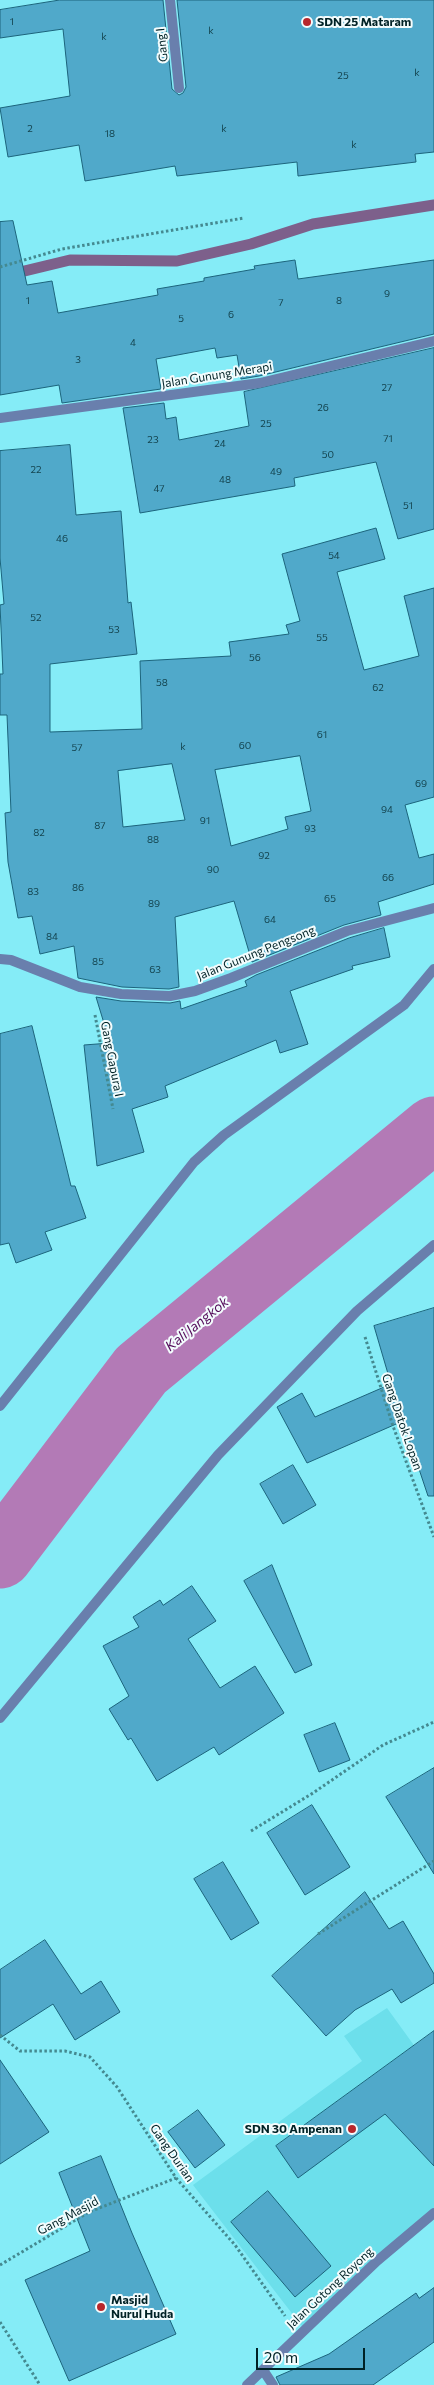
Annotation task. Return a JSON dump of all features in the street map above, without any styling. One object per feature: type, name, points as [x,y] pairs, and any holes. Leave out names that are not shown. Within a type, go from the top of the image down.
[{"type":"street","name":"Gang I","points":[[170,0],[179,88]]},
{"type":"street","name":"Jalan Gunung Merapi","points":[[0,418],[260,383],[434,341]]},
{"type":"street","name":"Jalan Gunung Pengsong","points":[[0,959],[11,960],[80,987],[121,994],[170,996],[195,991],[346,931],[434,908]]},
{"type":"street","points":[[0,1406],[194,1162],[224,1135],[404,1004],[434,969]]},
{"type":"street","points":[[0,1718],[218,1455],[357,1311],[434,1245]]},
{"type":"street","name":"Jalan Gotong Royong","points":[[247,2385],[377,2261],[434,2213]]},
{"type":"street","points":[[263,2370],[273,2385]]},
{"type":"path","points":[[0,267],[62,249],[244,218]]},
{"type":"path","name":"Gang Gapura I","points":[[113,1110],[94,1016],[121,994]]},
{"type":"path","name":"Gang Datok Lopan","points":[[357,1311],[393,1426],[434,1537]]},
{"type":"path","points":[[251,1831],[313,1793],[384,1745],[434,1722]]},
{"type":"path","points":[[318,1934],[434,1861]]},
{"type":"path","name":"Gang Durian","points":[[0,2036],[20,2051],[65,2051],[90,2056],[117,2087],[176,2178],[235,2245],[298,2335]]},
{"type":"path","name":"Gang Masjid","points":[[0,2265],[89,2212],[176,2178]]},
{"type":"path","points":[[0,2322],[40,2385]]},
{"type":"shaded area","name":"SDN 30 Ampenan","points":[[387,2008],[434,2073],[434,2218],[304,2329],[193,2185],[362,2061],[344,2036]]},
{"type":"building","points":[[60,0],[163,0],[172,89],[179,95],[183,93],[186,87],[177,0],[434,0],[434,152],[415,154],[416,162],[298,176],[297,162],[177,176],[175,166],[85,181],[79,145],[8,157],[0,108],[70,96],[63,29],[0,38],[0,10]]},
{"type":"building","points":[[13,221],[27,285],[52,281],[58,313],[158,295],[157,289],[204,281],[204,278],[255,269],[254,266],[295,260],[298,279],[434,260],[434,334],[241,379],[237,355],[217,358],[215,348],[156,359],[161,389],[62,403],[59,385],[0,395],[0,222]]},
{"type":"building","points":[[434,348],[434,529],[398,539],[376,462],[294,478],[295,486],[140,513],[123,408],[164,403],[166,419],[176,417],[179,440],[249,426],[244,392]]},
{"type":"building","points":[[70,445],[76,515],[121,511],[128,603],[131,602],[137,654],[50,664],[50,732],[142,729],[140,661],[231,656],[229,642],[289,634],[286,625],[300,621],[282,554],[376,528],[385,559],[337,572],[364,670],[419,656],[404,596],[434,588],[434,797],[405,805],[419,858],[434,854],[434,884],[378,902],[381,915],[344,925],[252,962],[234,901],[175,917],[179,987],[169,989],[122,987],[78,978],[74,946],[40,954],[32,916],[18,918],[8,862],[5,813],[11,812],[7,715],[0,715],[0,674],[3,674],[0,605],[4,604],[0,558],[0,451]],"holes":[[[300,756],[311,811],[285,817],[288,829],[231,846],[215,770]],[[172,764],[185,820],[123,827],[118,771]]]},
{"type":"building","points":[[384,928],[390,957],[352,966],[353,969],[290,991],[308,1044],[280,1053],[276,1040],[165,1086],[168,1097],[132,1109],[144,1152],[97,1166],[84,1045],[110,1043],[96,997],[121,1001],[170,1003],[180,1001],[181,1009],[247,986],[245,981],[256,975],[349,938]]},
{"type":"building","points":[[32,1026],[71,1186],[75,1186],[86,1218],[45,1232],[52,1250],[16,1263],[9,1243],[0,1245],[0,1034]]},
{"type":"building","points":[[434,1308],[434,1496],[428,1496],[403,1421],[307,1463],[277,1407],[302,1393],[315,1417],[391,1384],[374,1326]]},
{"type":"building","points":[[293,1465],[316,1505],[283,1524],[260,1484]]},
{"type":"building","points":[[272,1565],[312,1665],[295,1673],[244,1581]]},
{"type":"building","points":[[192,1586],[216,1621],[188,1639],[220,1688],[255,1666],[284,1713],[219,1755],[214,1747],[157,1781],[131,1738],[128,1740],[109,1709],[129,1696],[103,1646],[139,1627],[133,1617],[160,1600],[163,1605]]},
{"type":"building","points":[[335,1723],[350,1760],[319,1772],[304,1735]]},
{"type":"building","points":[[434,1768],[434,1874],[386,1797]]},
{"type":"building","points":[[312,1805],[350,1867],[305,1895],[267,1833]]},
{"type":"building","points":[[223,1862],[259,1923],[231,1940],[194,1879]]},
{"type":"building","points":[[365,1892],[389,1929],[403,1921],[434,1974],[434,1983],[401,2003],[392,1989],[355,2010],[326,2036],[272,1976]]},
{"type":"building","points":[[45,1940],[81,1994],[101,1981],[120,2012],[75,2040],[53,2004],[0,2038],[0,1970]]},
{"type":"building","points":[[434,2031],[434,2166],[385,2114],[298,2178],[276,2146]]},
{"type":"building","points":[[0,2060],[49,2132],[0,2164]]},
{"type":"building","points":[[198,2110],[225,2145],[195,2168],[168,2132]]},
{"type":"building","name":"Masjid Nurul Huda","points":[[101,2156],[176,2334],[69,2381],[25,2280],[90,2251],[59,2173]]},
{"type":"building","points":[[268,2191],[331,2266],[295,2297],[231,2222]]},
{"type":"building","points":[[434,2288],[434,2342],[373,2385],[280,2385],[276,2377],[329,2354],[416,2293],[419,2298]]},
{"type":"waterway","points":[[0,277],[70,260],[177,261],[251,244],[313,224],[434,205]]},
{"type":"waterway","name":"Kali Jangkok","points":[[0,1556],[141,1370],[434,1129]]},
{"type":"place","name":"SDN 25 Mataram","points":[[307,22]]},
{"type":"place","name":"SDN 30 Ampenan","points":[[352,2129]]},
{"type":"place","name":"Masjid Nurul Huda","points":[[101,2307]]}]
